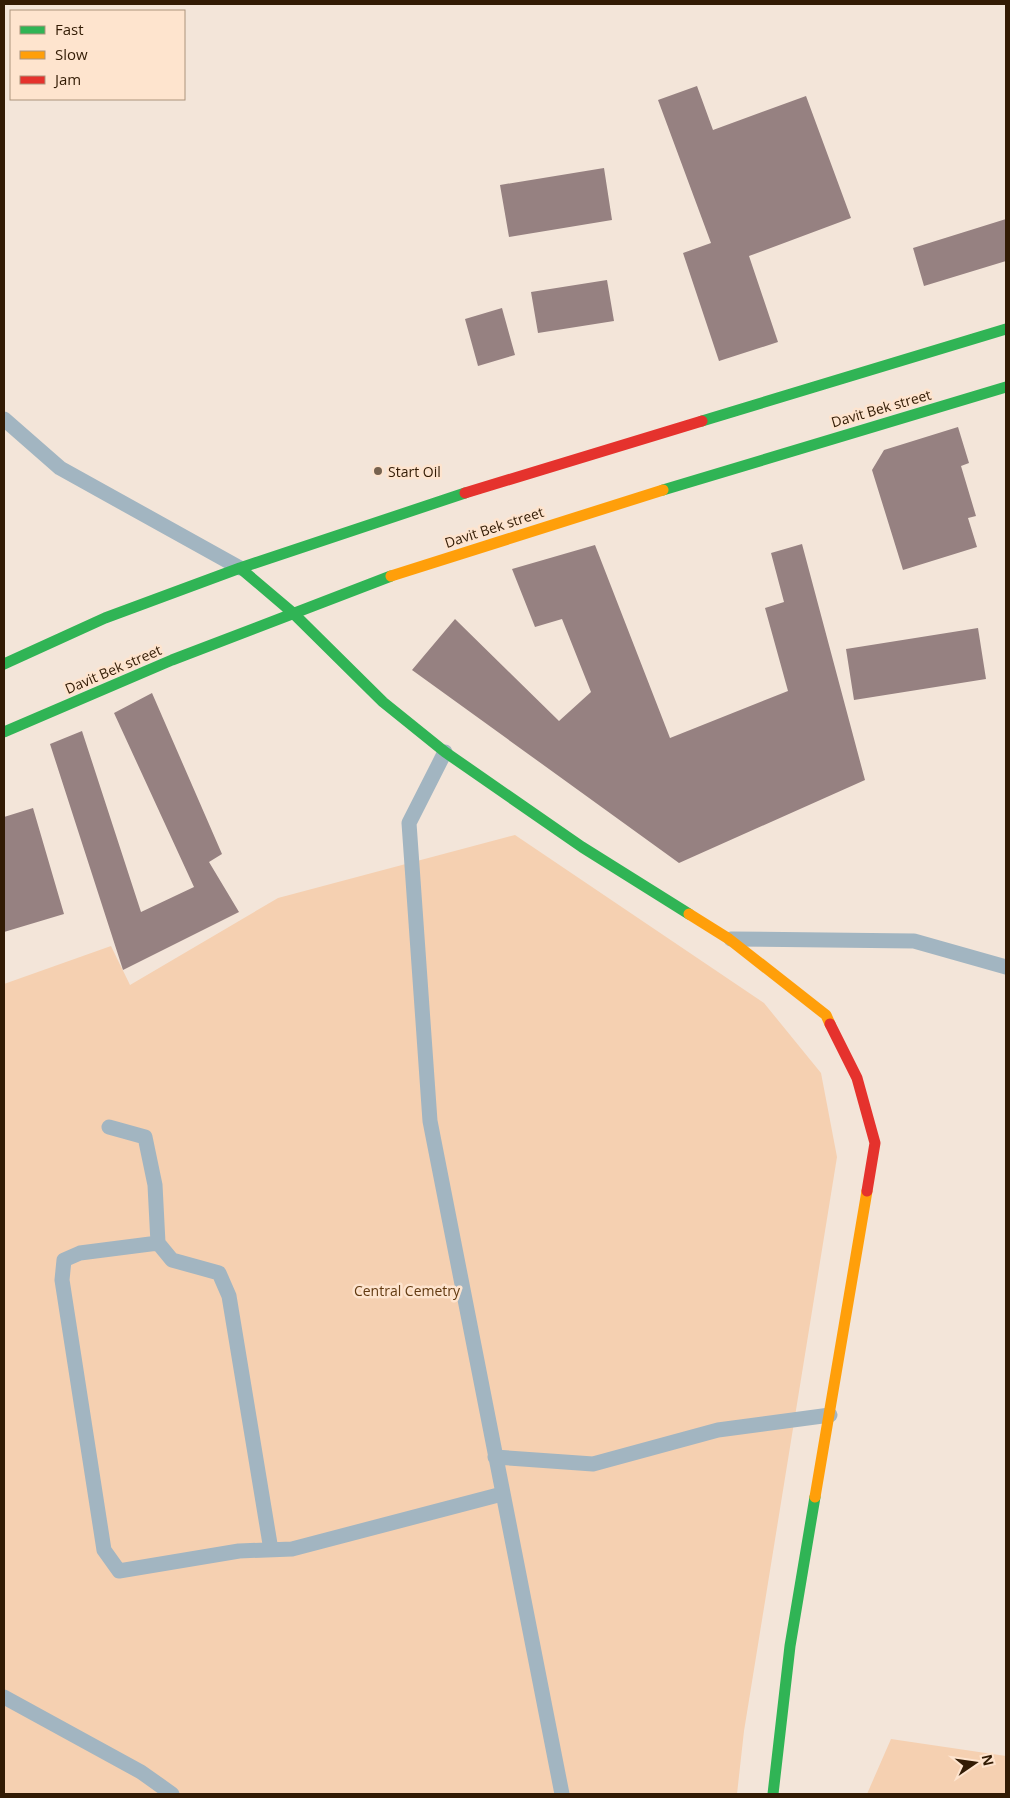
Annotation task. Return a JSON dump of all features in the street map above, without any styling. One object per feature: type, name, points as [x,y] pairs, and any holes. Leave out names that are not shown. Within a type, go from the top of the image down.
[{"type":"main road","points":[[4,664],[105,618],[240,568],[427,504],[1006,330]]},
{"type":"main road","name":"Davit Bek street","points":[[4,732],[172,660],[368,583],[805,446],[1006,387]]},
{"type":"main road","points":[[240,568],[293,613],[383,702],[445,752],[582,847],[729,939],[826,1015],[857,1078],[874,1143],[790,1646],[772,1794]]},
{"type":"lane","points":[[4,419],[60,468],[240,568]]},
{"type":"lane","points":[[445,752],[409,823],[430,1121],[562,1794]]},
{"type":"lane","points":[[729,939],[914,941],[1006,968]]},
{"type":"lane","points":[[109,1127],[144,1137],[155,1185],[158,1242],[172,1260],[219,1273],[229,1296],[271,1550]]},
{"type":"lane","points":[[158,1242],[80,1253],[64,1260],[62,1280],[104,1550],[119,1571],[239,1551],[292,1550],[502,1494]]},
{"type":"lane","points":[[495,1457],[593,1464],[718,1430],[830,1415]]},
{"type":"lane","points":[[4,1697],[141,1772],[172,1794]]},
{"type":"green space","name":"Central Cemetry","points":[[515,835],[764,1003],[821,1073],[837,1157],[744,1731],[737,1794],[4,1794],[4,984],[111,946],[130,985],[278,898]]},
{"type":"green space","points":[[891,1739],[1006,1756],[1006,1794],[867,1794]]},
{"type":"building","points":[[697,86],[713,130],[806,96],[851,218],[749,256],[778,342],[719,361],[683,253],[711,243],[658,100]]},
{"type":"building","points":[[604,168],[612,220],[509,237],[500,185]]},
{"type":"building","points":[[1006,219],[1006,261],[924,286],[913,248]]},
{"type":"building","points":[[607,280],[614,321],[538,333],[531,292]]},
{"type":"building","points":[[502,308],[515,355],[478,366],[465,319]]},
{"type":"building","points":[[958,427],[969,463],[961,466],[976,516],[968,518],[977,547],[903,570],[872,470],[884,450]]},
{"type":"building","points":[[802,544],[865,780],[679,863],[412,670],[455,619],[559,721],[591,692],[562,619],[535,627],[512,569],[595,545],[670,738],[788,691],[765,608],[784,602],[771,553]]},
{"type":"building","points":[[978,628],[986,679],[854,700],[846,649]]},
{"type":"building","points":[[152,693],[222,854],[209,862],[239,912],[123,970],[50,744],[82,731],[141,912],[194,887],[114,713]]},
{"type":"building","points":[[33,808],[64,914],[4,932],[4,817]]},
{"type":"traffic: fast","points":[[702,421],[1006,329]]},
{"type":"traffic: fast","points":[[663,490],[1006,387]]},
{"type":"traffic: fast","points":[[4,664],[105,618],[240,568],[465,493]]},
{"type":"traffic: fast","points":[[240,568],[293,613],[383,702],[445,752],[582,847],[689,914]]},
{"type":"traffic: fast","points":[[4,732],[172,660],[391,576]]},
{"type":"traffic: fast","points":[[773,1794],[790,1646],[815,1497]]},
{"type":"traffic: slow","points":[[391,576],[663,490]]},
{"type":"traffic: slow","points":[[689,914],[729,939],[826,1015],[830,1024]]},
{"type":"traffic: slow","points":[[815,1497],[867,1191]]},
{"type":"traffic: jam","points":[[465,493],[702,421]]},
{"type":"traffic: jam","points":[[830,1024],[857,1078],[875,1143],[867,1191]]},
{"type":"place","name":"Start Oil","points":[[378,471]]}]
